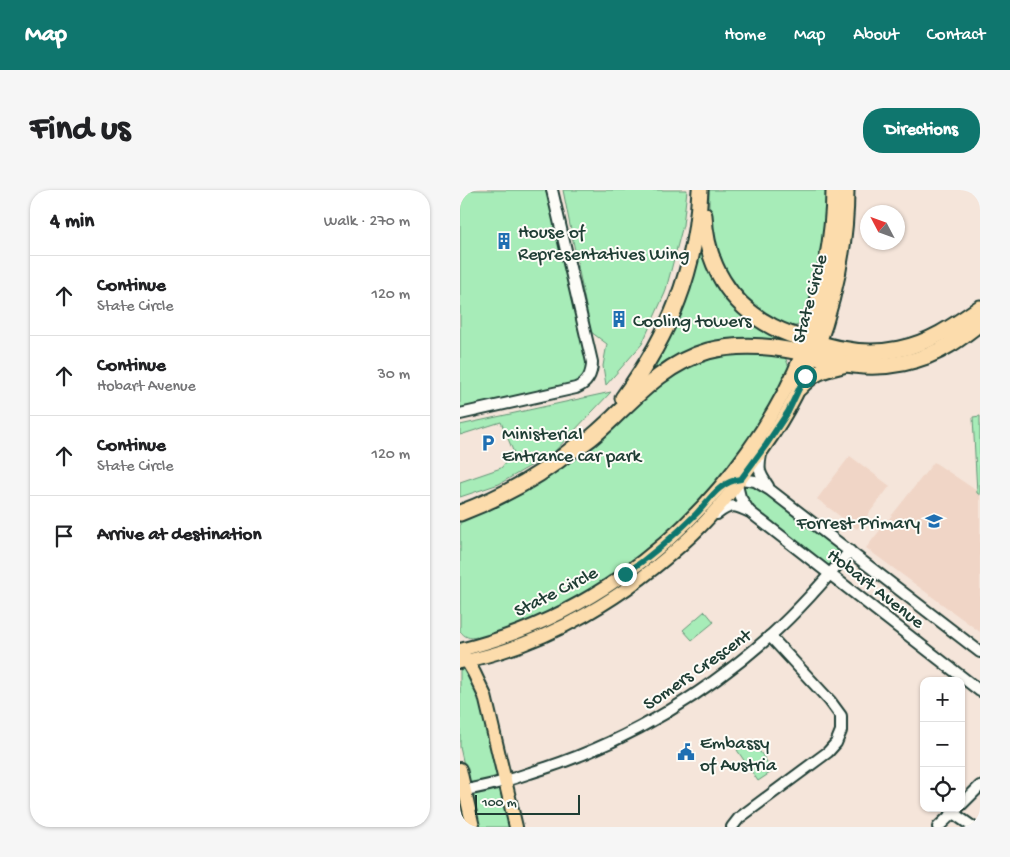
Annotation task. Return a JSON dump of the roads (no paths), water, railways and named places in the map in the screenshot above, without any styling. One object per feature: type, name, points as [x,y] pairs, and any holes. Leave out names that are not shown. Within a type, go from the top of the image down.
[{"type":"highway","points":[[700,191],[710,253],[718,274],[729,290],[746,308],[764,322],[810,348]]},
{"type":"highway","points":[[460,512],[495,498],[540,474],[568,453],[602,422],[622,400],[648,364],[677,304],[690,262],[696,233],[700,191]]},
{"type":"highway","name":"State Circle","points":[[810,348],[829,310],[836,283],[835,249],[840,192]]},
{"type":"highway","name":"State Circle","points":[[810,348],[824,275],[835,249]]},
{"type":"highway","points":[[799,388],[818,372],[848,358],[896,350],[927,340],[949,330],[980,308]]},
{"type":"highway","points":[[829,310],[832,334],[848,358]]},
{"type":"highway","points":[[568,453],[590,439],[657,377],[678,363],[711,351],[739,347],[810,348],[848,358],[862,366],[884,366],[924,357],[952,344],[980,323]]},
{"type":"main road","name":"State Circle","points":[[461,654],[493,654],[566,625],[620,593],[671,555],[702,525],[761,453],[788,412],[799,388],[810,348]]},
{"type":"main road","name":"State Circle","points":[[461,654],[555,616],[600,592],[650,556],[696,513],[741,460],[772,415],[810,348]]},
{"type":"main road","name":"State Circle","points":[[738,481],[741,460]]},
{"type":"main road","points":[[717,490],[729,482],[738,481]]},
{"type":"main road","points":[[461,654],[474,673],[485,696]]},
{"type":"main road","points":[[493,654],[483,668],[485,696],[516,827]]},
{"type":"main road","points":[[460,769],[462,791],[473,827]]},
{"type":"street","points":[[460,414],[576,388],[583,384],[590,376],[592,362],[552,190]]},
{"type":"street","name":"Hobart Avenue","points":[[761,453],[759,472],[770,490]]},
{"type":"street","name":"Hobart Avenue","points":[[750,512],[740,497],[738,481],[755,481],[770,490],[980,652]]},
{"type":"street","name":"Hobart Avenue","points":[[702,525],[728,506],[737,506],[750,512],[980,691]]},
{"type":"street","name":"Somers Crescent","points":[[462,791],[505,781],[558,765],[588,753],[612,743],[691,698],[733,668],[770,636],[808,598],[850,551]]},
{"type":"street","points":[[732,827],[739,818],[828,752],[836,743],[841,731],[841,716],[830,700],[770,636]]},
{"type":"street","points":[[965,801],[980,786]]},
{"type":"street","points":[[938,827],[955,812]]},
{"type":"street","points":[[957,812],[973,827]]},
{"type":"place","name":"House of Representatives Wing","points":[[504,241]]},
{"type":"place","name":"Cooling towers","points":[[619,319]]},
{"type":"place","name":"Ministerial Entrance car park","points":[[488,443]]},
{"type":"place","name":"Forrest Primary","points":[[934,521]]},
{"type":"place","name":"Embassy of Austria","points":[[686,752]]}]
